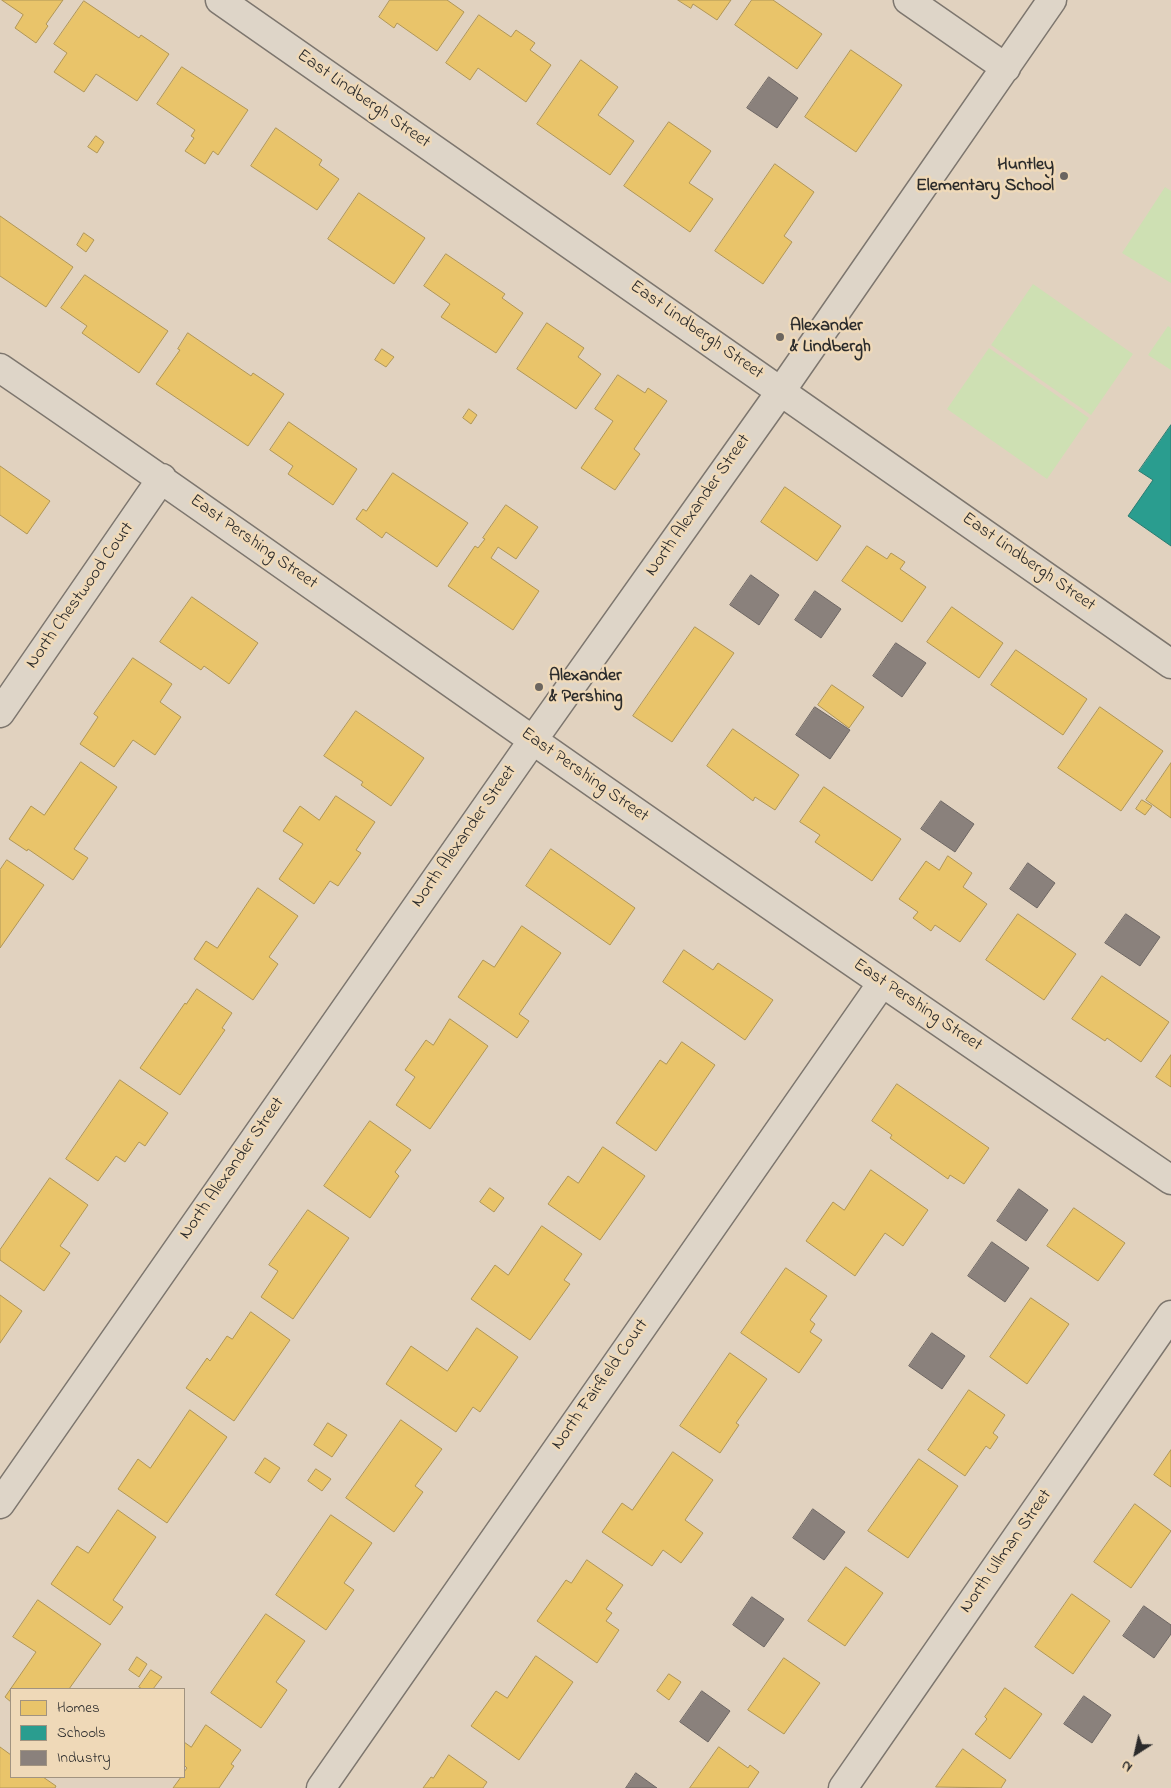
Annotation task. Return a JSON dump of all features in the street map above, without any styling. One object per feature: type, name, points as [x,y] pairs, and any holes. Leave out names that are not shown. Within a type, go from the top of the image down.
[{"type":"street","name":"East Lindbergh Street","points":[[220,0],[1171,664]]},
{"type":"street","points":[[908,0],[1006,68]]},
{"type":"street","name":"North Alexander Street","points":[[0,1504],[1052,0]]},
{"type":"street","name":"East Pershing Street","points":[[0,368],[162,478],[882,983],[1171,1180]]},
{"type":"street","name":"North Chestwood Court","points":[[0,712],[162,478]]},
{"type":"street","name":"North Fairfield Court","points":[[321,1788],[882,983]]},
{"type":"street","name":"North Ullman Street","points":[[843,1788],[1171,1315]]},
{"type":"green space","points":[[1165,187],[1171,191],[1171,283],[1122,253]]},
{"type":"green space","points":[[1033,284],[1133,354],[1091,415],[991,345]]},
{"type":"green space","points":[[1168,326],[1171,328],[1171,370],[1148,355]]},
{"type":"green space","points":[[989,348],[1089,418],[1047,479],[947,409]]},
{"type":"building: Homes","points":[[2,0],[63,0],[46,24],[48,26],[36,43],[15,28],[23,15]]},
{"type":"building: Homes","points":[[390,0],[447,0],[464,12],[437,51],[397,23],[394,28],[379,17]]},
{"type":"building: Homes","points":[[678,0],[731,0],[717,20],[693,4],[691,8]]},
{"type":"building: Homes","points":[[752,0],[773,0],[822,34],[797,69],[735,25]]},
{"type":"building: Homes","points":[[84,1],[139,38],[141,35],[169,54],[137,101],[96,74],[84,92],[54,72],[67,53],[54,44]]},
{"type":"building: Homes","points":[[479,15],[511,37],[516,30],[535,43],[530,50],[551,65],[526,102],[478,68],[470,80],[446,63]]},
{"type":"building: Homes","points":[[851,50],[902,85],[856,152],[805,117]]},
{"type":"building: Homes","points":[[581,60],[618,87],[598,115],[634,141],[610,175],[537,124]]},
{"type":"building: Homes","points":[[182,67],[248,110],[218,155],[213,151],[205,164],[185,151],[194,138],[191,136],[195,130],[157,104]]},
{"type":"building: Homes","points":[[669,122],[711,151],[689,183],[713,199],[690,232],[624,186]]},
{"type":"building: Homes","points":[[276,128],[322,160],[319,165],[339,179],[317,210],[251,166]]},
{"type":"building: Homes","points":[[96,136],[104,142],[97,153],[88,147]]},
{"type":"building: Homes","points":[[775,164],[814,192],[784,236],[792,242],[763,284],[715,251]]},
{"type":"building: Homes","points":[[359,193],[425,238],[394,284],[328,239]]},
{"type":"building: Homes","points":[[0,216],[73,267],[46,307],[0,276]]},
{"type":"building: Homes","points":[[84,233],[94,240],[86,252],[77,245]]},
{"type":"building: Homes","points":[[446,254],[505,294],[502,298],[523,313],[496,353],[441,317],[450,304],[424,286]]},
{"type":"building: Homes","points":[[85,275],[168,331],[139,373],[82,333],[87,326],[61,308]]},
{"type":"building: Homes","points":[[547,323],[584,348],[578,357],[601,374],[576,409],[517,369]]},
{"type":"building: Homes","points":[[188,333],[251,376],[253,373],[284,394],[248,446],[156,384],[180,350],[178,349]]},
{"type":"building: Homes","points":[[382,349],[394,357],[386,367],[375,360]]},
{"type":"building: Homes","points":[[618,375],[645,393],[648,388],[667,401],[634,449],[640,454],[615,490],[581,468],[613,421],[595,409]]},
{"type":"building: Homes","points":[[469,409],[477,415],[471,424],[463,418]]},
{"type":"building: Homes","points":[[289,422],[357,469],[333,505],[288,474],[293,466],[270,450]]},
{"type":"building: Homes","points":[[0,466],[50,501],[27,534],[0,515]]},
{"type":"building: Homes","points":[[393,473],[468,523],[437,567],[386,532],[382,538],[356,519],[363,509],[366,511]]},
{"type":"building: Homes","points":[[785,487],[841,526],[817,561],[761,522]]},
{"type":"building: Homes","points":[[506,505],[538,527],[516,559],[498,547],[491,558],[539,591],[513,630],[448,586],[475,546],[478,548],[485,539],[483,538]]},
{"type":"building: Homes","points":[[867,546],[887,559],[891,553],[905,562],[900,569],[926,587],[902,622],[842,581]]},
{"type":"building: Homes","points":[[192,597],[258,643],[229,684],[204,666],[201,670],[160,642]]},
{"type":"building: Homes","points":[[952,607],[1003,643],[979,678],[927,642]]},
{"type":"building: Homes","points":[[695,627],[734,653],[672,742],[633,716]]},
{"type":"building: Homes","points":[[1016,650],[1087,699],[1063,735],[991,685]]},
{"type":"building: Homes","points":[[133,658],[172,684],[160,702],[181,717],[155,755],[133,740],[114,767],[80,744],[98,717],[94,714]]},
{"type":"building: Homes","points":[[832,685],[864,707],[849,728],[818,705]]},
{"type":"building: Homes","points":[[1100,707],[1163,751],[1121,811],[1058,768]]},
{"type":"building: Homes","points":[[356,711],[424,758],[391,806],[361,785],[363,782],[324,756]]},
{"type":"building: Homes","points":[[733,729],[799,775],[775,810],[755,797],[753,801],[707,766]]},
{"type":"building: Homes","points":[[81,762],[117,787],[74,849],[88,858],[73,880],[28,849],[27,851],[9,839],[31,806],[44,815]]},
{"type":"building: Homes","points":[[1171,763],[1171,818],[1146,800]]},
{"type":"building: Homes","points":[[824,787],[901,839],[872,881],[815,842],[820,835],[800,822]]},
{"type":"building: Homes","points":[[336,796],[375,822],[356,850],[361,853],[338,886],[330,881],[314,904],[279,879],[303,844],[283,831],[300,806],[319,820]]},
{"type":"building: Homes","points":[[1142,800],[1152,806],[1145,815],[1136,809]]},
{"type":"building: Homes","points":[[551,849],[635,908],[610,945],[526,886]]},
{"type":"building: Homes","points":[[948,856],[972,873],[963,887],[987,904],[960,942],[935,925],[931,931],[913,918],[918,912],[899,899],[926,861],[939,870]]},
{"type":"building: Homes","points":[[7,860],[44,885],[0,948],[0,870]]},
{"type":"building: Homes","points":[[258,888],[298,916],[269,957],[278,964],[253,1000],[194,959],[206,941],[217,948]]},
{"type":"building: Homes","points":[[1018,914],[1076,954],[1044,1000],[986,960]]},
{"type":"building: Homes","points":[[522,926],[561,953],[519,1014],[529,1021],[517,1038],[458,997],[483,960],[494,967]]},
{"type":"building: Homes","points":[[684,950],[713,970],[718,963],[773,1000],[745,1040],[663,982]]},
{"type":"building: Homes","points":[[1102,976],[1169,1022],[1141,1062],[1107,1038],[1105,1041],[1072,1019]]},
{"type":"building: Homes","points":[[197,989],[232,1013],[222,1028],[225,1030],[180,1095],[140,1068],[185,1003]]},
{"type":"building: Homes","points":[[450,1019],[488,1046],[430,1129],[396,1105],[415,1077],[405,1070],[426,1040],[433,1045]]},
{"type":"building: Homes","points":[[682,1042],[715,1065],[656,1151],[616,1123],[660,1060],[666,1064]]},
{"type":"building: Homes","points":[[1171,1055],[1171,1087],[1156,1077]]},
{"type":"building: Homes","points":[[120,1080],[168,1113],[145,1146],[139,1142],[125,1162],[116,1156],[98,1181],[66,1159]]},
{"type":"building: Homes","points":[[897,1084],[989,1148],[964,1184],[950,1175],[948,1179],[890,1138],[892,1135],[872,1121]]},
{"type":"building: Homes","points":[[370,1121],[411,1150],[395,1172],[399,1176],[370,1218],[324,1186]]},
{"type":"building: Homes","points":[[603,1147],[645,1176],[600,1240],[548,1204],[568,1176],[578,1183]]},
{"type":"building: Homes","points":[[871,1170],[928,1210],[903,1246],[885,1233],[855,1276],[806,1241],[833,1202],[844,1210]]},
{"type":"building: Homes","points":[[50,1178],[88,1205],[60,1246],[70,1253],[44,1291],[0,1260],[0,1250]]},
{"type":"building: Homes","points":[[490,1188],[504,1198],[494,1212],[480,1202]]},
{"type":"building: Homes","points":[[1074,1208],[1125,1243],[1098,1281],[1047,1246]]},
{"type":"building: Homes","points":[[308,1210],[349,1238],[293,1319],[261,1297],[278,1271],[269,1265]]},
{"type":"building: Homes","points":[[542,1226],[582,1254],[564,1280],[570,1284],[530,1340],[471,1299],[495,1265],[508,1275]]},
{"type":"building: Homes","points":[[786,1268],[827,1296],[810,1320],[815,1324],[810,1332],[822,1340],[799,1373],[741,1333]]},
{"type":"building: Homes","points":[[0,1295],[22,1311],[0,1343]]},
{"type":"building: Homes","points":[[1031,1298],[1069,1324],[1027,1384],[990,1357]]},
{"type":"building: Homes","points":[[251,1312],[290,1340],[234,1421],[186,1388],[207,1358],[210,1361],[227,1336],[232,1339]]},
{"type":"building: Homes","points":[[477,1328],[518,1357],[480,1412],[473,1407],[456,1432],[386,1384],[411,1346],[447,1371]]},
{"type":"building: Homes","points":[[730,1353],[767,1379],[736,1423],[739,1425],[720,1453],[680,1426]]},
{"type":"building: Homes","points":[[969,1390],[1005,1415],[993,1433],[998,1437],[990,1449],[986,1446],[965,1476],[928,1450]]},
{"type":"building: Homes","points":[[190,1410],[227,1437],[167,1523],[118,1489],[138,1459],[150,1468]]},
{"type":"building: Homes","points":[[401,1420],[442,1449],[415,1486],[423,1492],[394,1532],[346,1498]]},
{"type":"building: Homes","points":[[328,1423],[347,1435],[332,1457],[314,1445]]},
{"type":"building: Homes","points":[[1171,1450],[1171,1487],[1154,1475]]},
{"type":"building: Homes","points":[[673,1452],[713,1480],[685,1520],[703,1533],[681,1563],[663,1550],[652,1566],[602,1532],[622,1503],[632,1510]]},
{"type":"building: Homes","points":[[265,1458],[280,1468],[270,1483],[255,1473]]},
{"type":"building: Homes","points":[[919,1459],[958,1486],[908,1558],[868,1531]]},
{"type":"building: Homes","points":[[316,1469],[331,1479],[322,1491],[308,1481]]},
{"type":"building: Homes","points":[[1135,1504],[1171,1531],[1131,1588],[1094,1562]]},
{"type":"building: Homes","points":[[118,1510],[156,1537],[113,1600],[123,1607],[110,1625],[51,1584],[77,1546],[88,1553]]},
{"type":"building: Homes","points":[[331,1515],[372,1543],[344,1583],[354,1590],[326,1630],[276,1595]]},
{"type":"building: Homes","points":[[587,1560],[623,1585],[606,1609],[612,1613],[606,1621],[619,1630],[597,1663],[537,1621],[566,1580],[571,1583]]},
{"type":"building: Homes","points":[[846,1567],[883,1593],[845,1646],[808,1621]]},
{"type":"building: Homes","points":[[1072,1594],[1110,1621],[1073,1674],[1035,1647]]},
{"type":"building: Homes","points":[[38,1600],[101,1644],[70,1688],[11,1688],[36,1652],[13,1637]]},
{"type":"building: Homes","points":[[266,1614],[305,1641],[276,1682],[287,1690],[261,1728],[211,1693]]},
{"type":"building: Homes","points":[[536,1656],[573,1682],[519,1760],[471,1726],[496,1691],[507,1698]]},
{"type":"building: Homes","points":[[137,1657],[147,1664],[139,1677],[129,1670]]},
{"type":"building: Homes","points":[[784,1658],[820,1683],[784,1734],[748,1710]]},
{"type":"building: Homes","points":[[151,1670],[162,1677],[154,1688],[139,1687]]},
{"type":"building: Homes","points":[[669,1674],[681,1682],[669,1700],[657,1691]]},
{"type":"building: Homes","points":[[1005,1688],[1042,1714],[1010,1759],[975,1734],[987,1719],[985,1717]]},
{"type":"building: Homes","points":[[10,1690],[10,1701],[5,1697]]},
{"type":"building: Homes","points":[[206,1725],[241,1750],[231,1764],[234,1766],[219,1788],[173,1788],[180,1778],[185,1778],[187,1768],[185,1766],[185,1743],[191,1747]]},
{"type":"building: Homes","points":[[0,1747],[10,1754],[10,1778],[44,1778],[56,1786],[55,1788],[0,1788]]},
{"type":"building: Homes","points":[[719,1747],[748,1768],[750,1765],[759,1772],[748,1788],[690,1788]]},
{"type":"building: Homes","points":[[963,1749],[1006,1780],[1001,1788],[936,1787]]},
{"type":"building: Homes","points":[[449,1755],[487,1782],[483,1788],[423,1788],[431,1777],[433,1778]]},
{"type":"building: Schools","points":[[1171,425],[1171,546],[1128,516],[1153,480],[1139,471]]},
{"type":"building: Industry","points":[[769,77],[798,98],[777,128],[747,108]]},
{"type":"building: Industry","points":[[751,575],[779,595],[759,625],[730,605]]},
{"type":"building: Industry","points":[[815,591],[841,609],[821,638],[795,620]]},
{"type":"building: Industry","points":[[896,643],[926,663],[902,697],[873,676]]},
{"type":"building: Industry","points":[[815,707],[850,730],[830,759],[796,735]]},
{"type":"building: Industry","points":[[941,801],[974,824],[955,852],[921,829]]},
{"type":"building: Industry","points":[[1028,863],[1055,883],[1037,908],[1010,889]]},
{"type":"building: Industry","points":[[1126,914],[1160,937],[1140,966],[1105,943]]},
{"type":"building: Industry","points":[[1019,1189],[1048,1210],[1026,1241],[997,1221]]},
{"type":"building: Industry","points":[[992,1242],[1029,1268],[1005,1302],[968,1276]]},
{"type":"building: Industry","points":[[932,1333],[965,1356],[942,1389],[909,1366]]},
{"type":"building: Industry","points":[[813,1509],[845,1532],[824,1560],[793,1538]]},
{"type":"building: Industry","points":[[752,1597],[784,1619],[764,1647],[733,1625]]},
{"type":"building: Industry","points":[[1144,1606],[1171,1625],[1171,1634],[1154,1658],[1123,1636]]},
{"type":"building: Industry","points":[[702,1691],[730,1711],[708,1742],[680,1722]]},
{"type":"building: Industry","points":[[1084,1696],[1111,1715],[1092,1743],[1064,1724]]},
{"type":"building: Industry","points":[[636,1773],[657,1788],[626,1788]]},
{"type":"place","name":"Huntley Elementary School","points":[[1064,176]]},
{"type":"place","name":"Alexander & Lindbergh","points":[[780,337]]},
{"type":"place","name":"Alexander & Pershing","points":[[539,687]]}]
